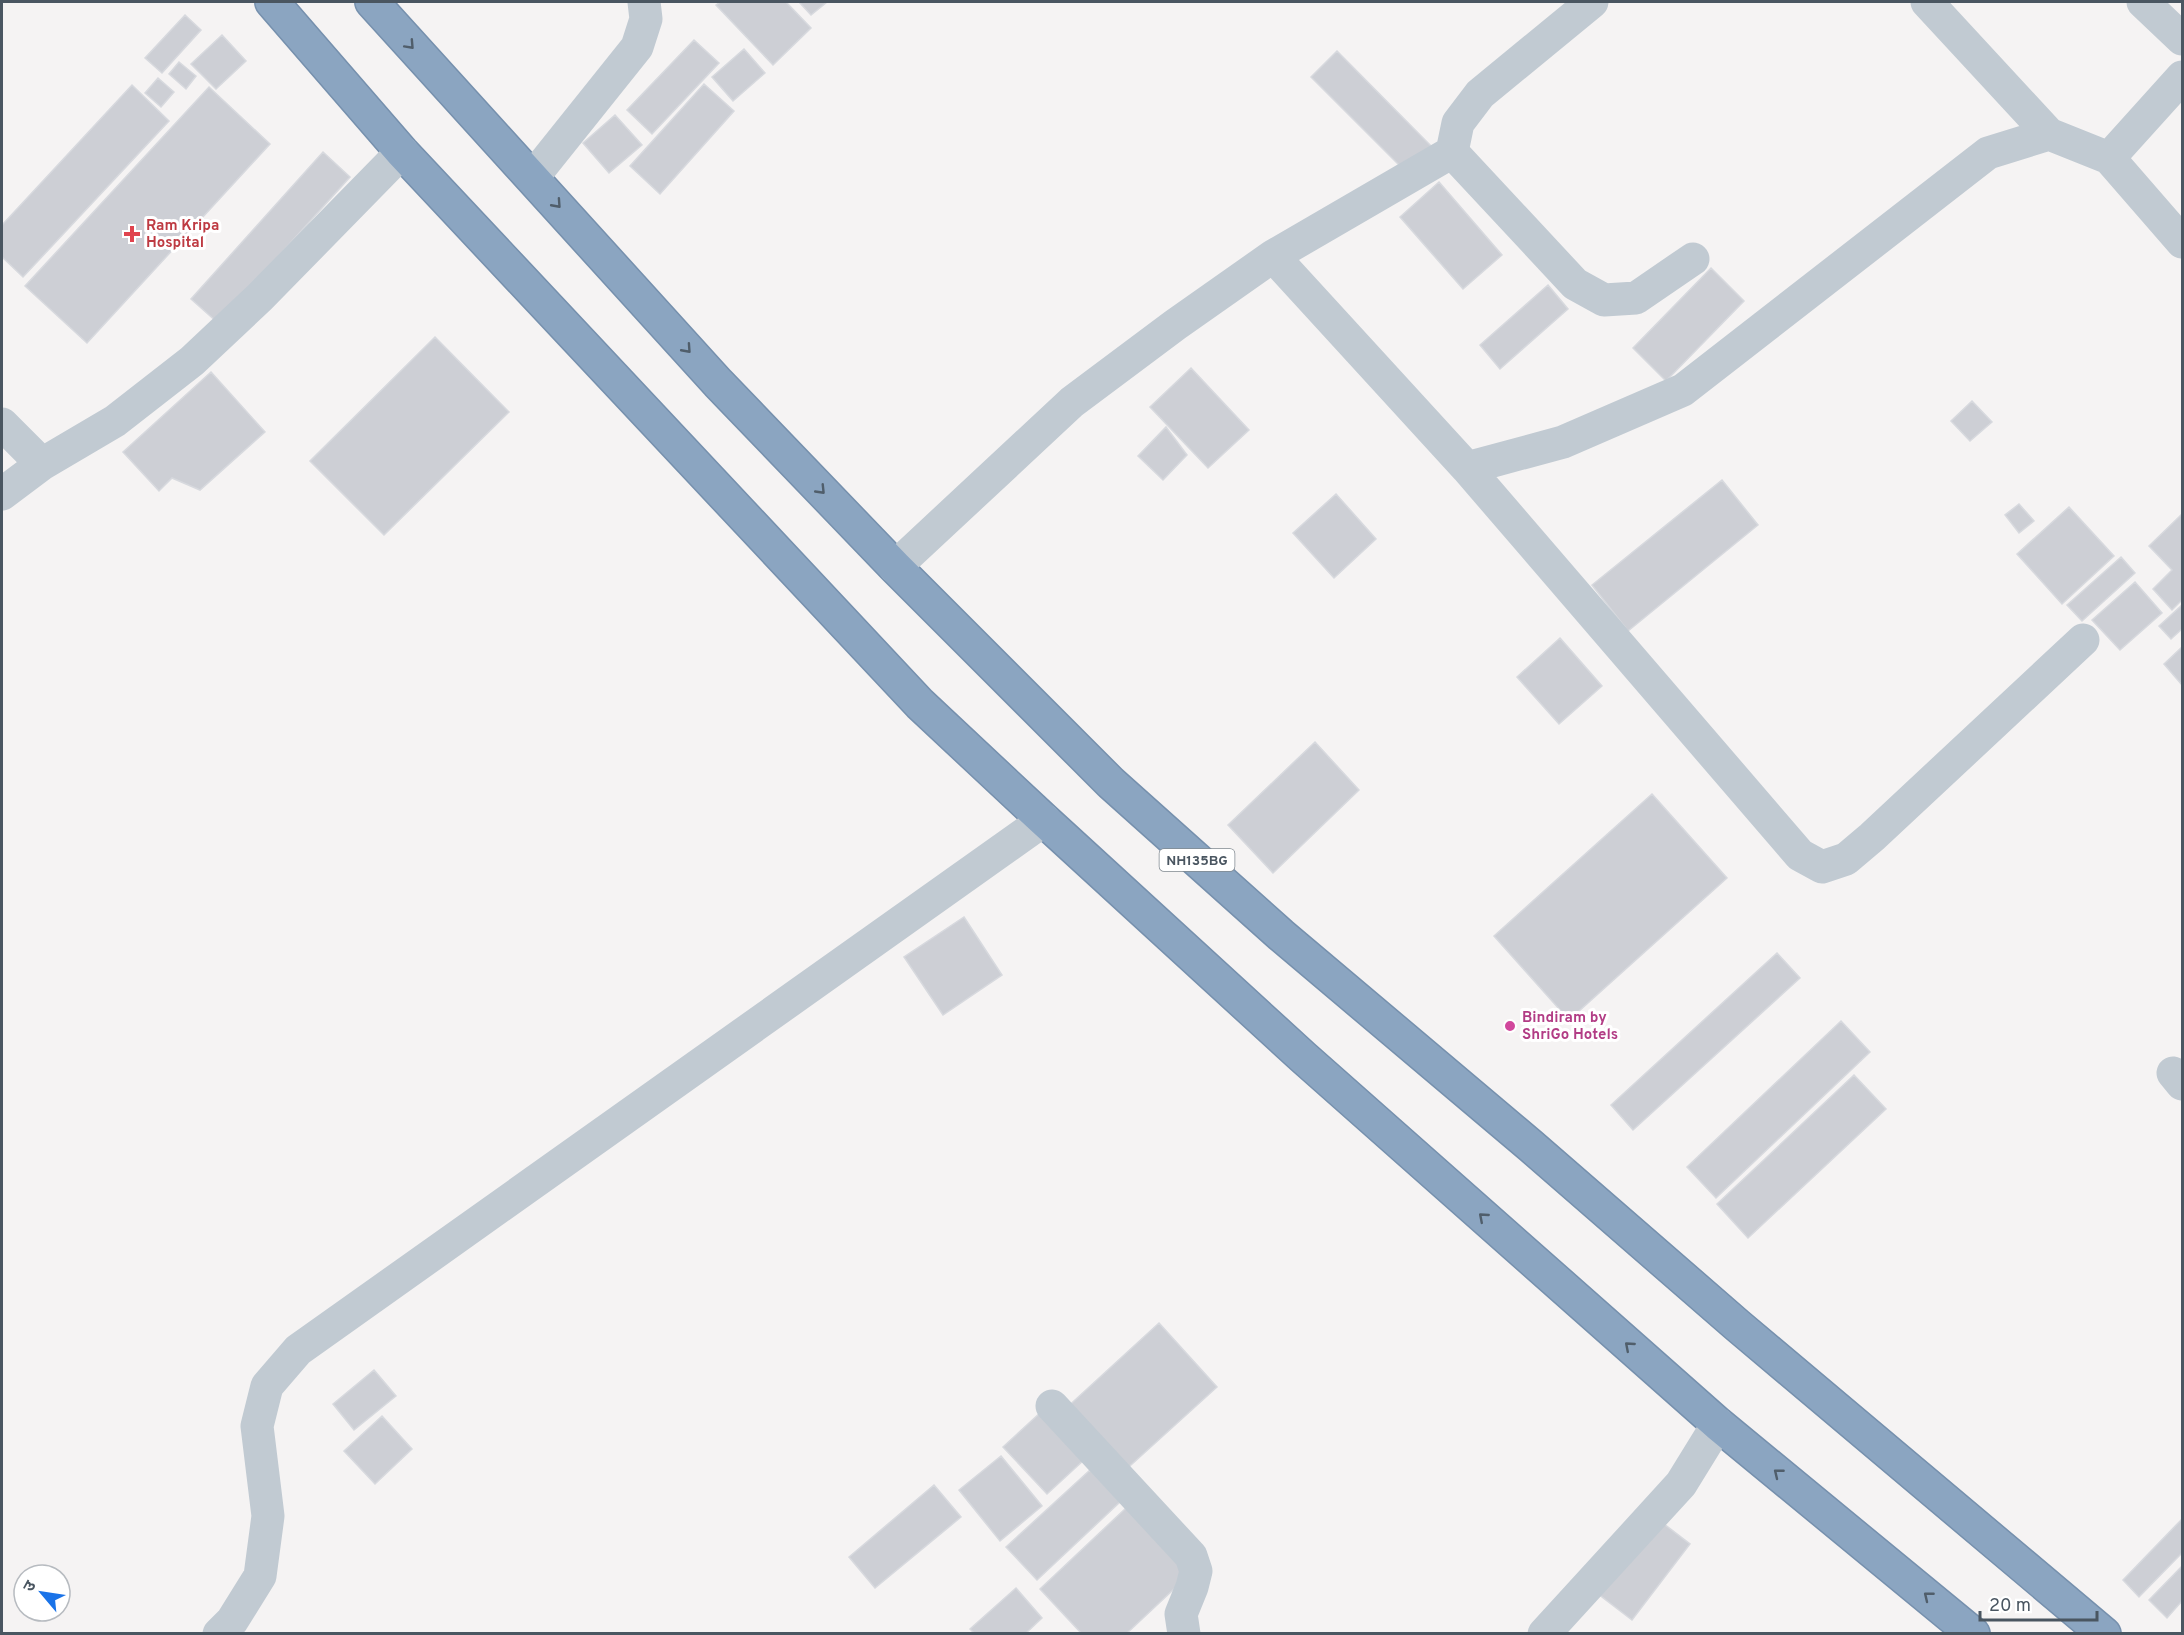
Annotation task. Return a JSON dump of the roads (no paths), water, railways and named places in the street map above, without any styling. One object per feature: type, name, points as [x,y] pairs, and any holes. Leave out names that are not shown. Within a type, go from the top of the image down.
[{"type":"highway","points":[[273,2],[402,152],[920,704],[1303,1057],[1718,1424],[1974,1634]]},
{"type":"highway","name":"NH135BG","points":[[372,2],[533,177],[718,384],[895,567],[1111,783],[1281,935],[2103,1634]]},
{"type":"street","points":[[895,567],[1072,402],[1175,325],[1273,256],[1452,152],[1458,123],[1479,94],[1592,2]]},
{"type":"street","points":[[1927,2],[2049,134],[2109,158],[2182,242]]},
{"type":"street","points":[[2143,2],[2182,39]]},
{"type":"street","points":[[533,177],[637,47],[652,7]]},
{"type":"street","points":[[2109,158],[2182,77]]},
{"type":"street","points":[[1467,468],[1563,442],[1683,390],[1988,153],[2049,134]]},
{"type":"street","points":[[2,494],[42,464],[115,421],[192,361],[260,297],[402,152]]},
{"type":"street","points":[[1452,152],[1575,284],[1604,300],[1636,298],[1693,259]]},
{"type":"street","points":[[1273,256],[1467,468],[1800,855],[1822,867],[1846,859],[1872,837],[2083,640]]},
{"type":"street","points":[[2,424],[42,464]]},
{"type":"street","points":[[219,1634],[232,1621],[260,1576],[268,1516],[257,1426],[267,1386],[298,1350],[1044,820]]},
{"type":"street","points":[[1052,1406],[1191,1556],[1196,1570],[1181,1614],[1184,1634]]},
{"type":"street","points":[[1544,1634],[1681,1484],[1718,1424]]},
{"type":"place","name":"Ram Kripa Hospital","points":[[132,234]]},
{"type":"place","name":"Bindiram by ShriGo Hotels","points":[[1510,1026]]}]
